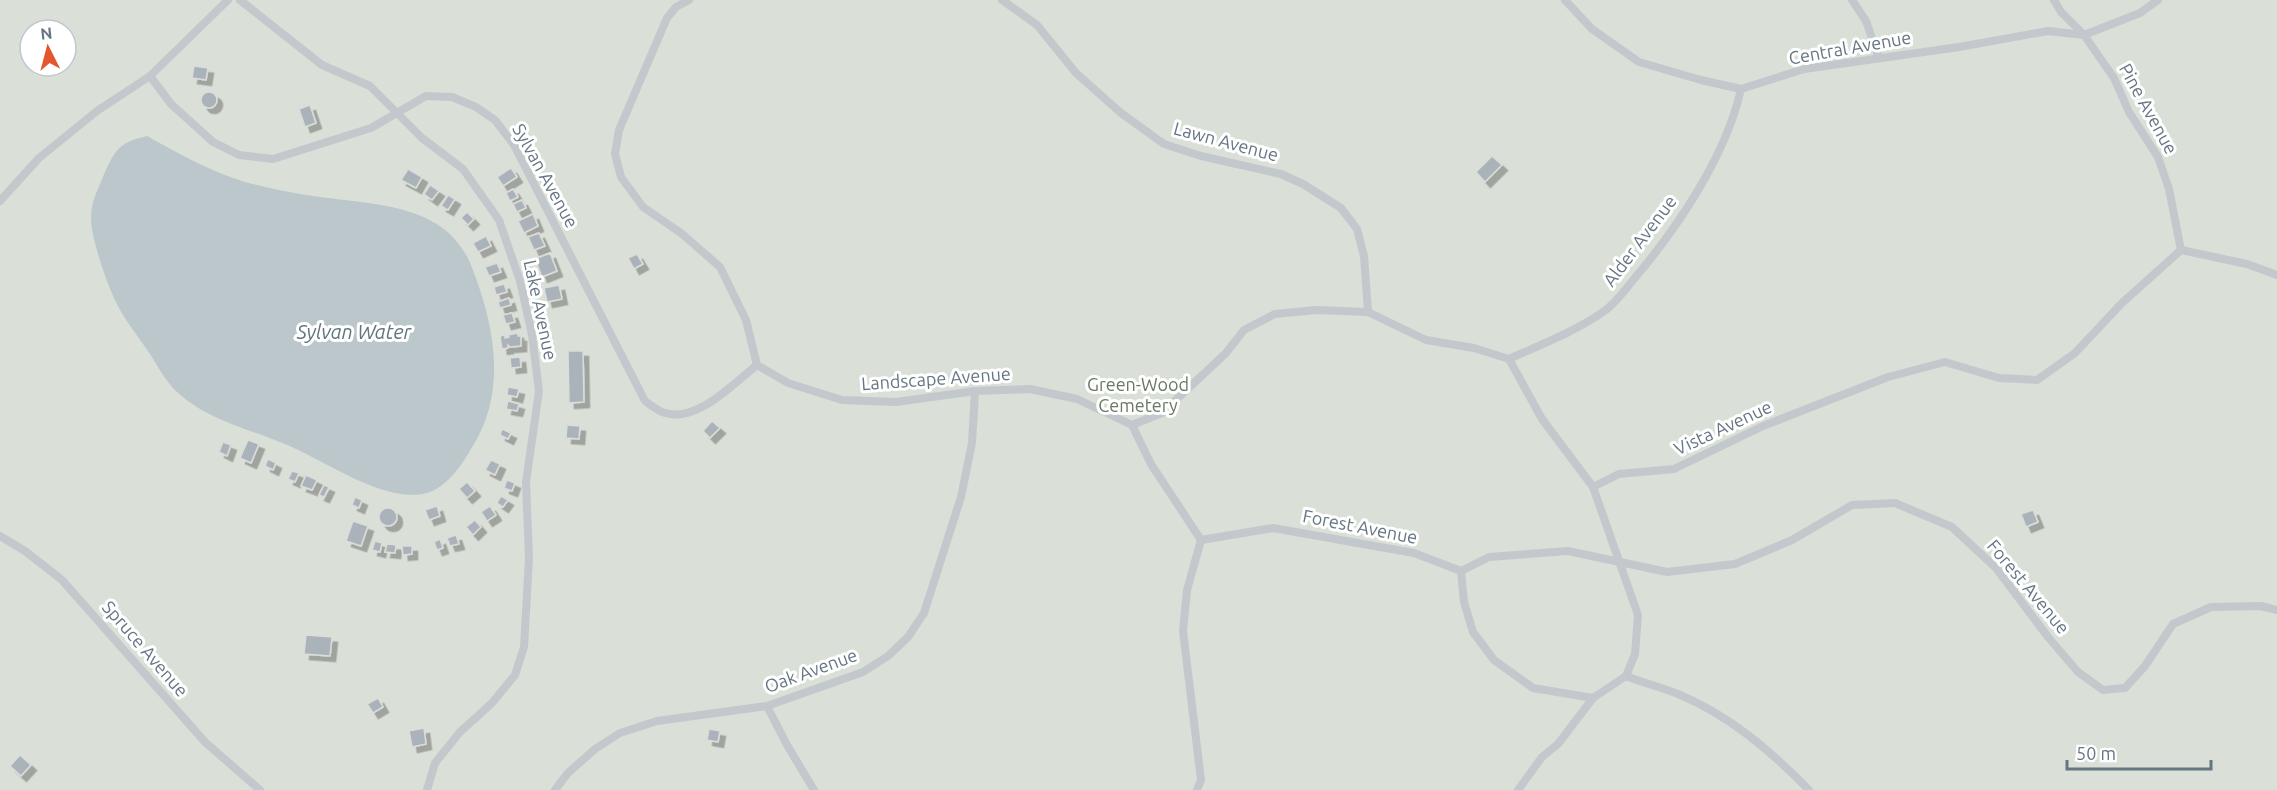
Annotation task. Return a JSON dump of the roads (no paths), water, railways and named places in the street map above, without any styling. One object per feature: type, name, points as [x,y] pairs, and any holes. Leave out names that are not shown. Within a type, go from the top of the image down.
[{"type":"lane","points":[[0,201],[47,152],[97,111],[150,76],[228,0]]},
{"type":"lane","name":"Lake Avenue","points":[[240,0],[322,65],[369,86],[422,138],[463,170],[499,220],[520,281],[532,335],[539,391],[526,482],[529,558],[524,647],[515,675],[492,703],[460,732],[435,763],[427,790]]},
{"type":"lane","points":[[689,0],[676,8],[667,18],[619,130],[615,154],[621,177],[643,207],[681,233],[720,267],[746,320],[757,365]]},
{"type":"lane","name":"Lawn Avenue","points":[[1002,0],[1037,25],[1076,73],[1121,114],[1164,144],[1201,156],[1281,174],[1303,184],[1341,208],[1357,229],[1364,256],[1368,312]]},
{"type":"lane","name":"Central Avenue","points":[[1565,0],[1592,29],[1638,62],[1701,81],[1741,89],[1804,69],[1959,47],[2048,31],[2084,35],[2140,14],[2158,0]]},
{"type":"lane","points":[[1852,0],[1866,21],[1879,58]]},
{"type":"lane","name":"Pine Avenue","points":[[2054,0],[2061,12],[2084,35],[2114,78],[2129,112],[2158,157],[2169,189],[2181,250]]},
{"type":"lane","name":"Sylvan Avenue","points":[[150,76],[171,104],[213,142],[239,155],[273,159],[370,128],[426,96],[452,97],[476,107],[495,120],[514,146],[645,401],[664,413],[685,414],[711,402],[757,365]]},
{"type":"lane","name":"Alder Avenue","points":[[1509,359],[1552,340],[1602,313],[1613,304],[1653,257],[1691,201],[1719,150],[1736,110],[1741,89]]},
{"type":"lane","points":[[2181,250],[2247,264],[2277,274]]},
{"type":"lane","name":"Vista Avenue","points":[[1593,487],[1619,474],[1674,469],[1763,426],[1888,377],[1945,362],[1999,378],[2037,380],[2075,353],[2122,303],[2181,250]]},
{"type":"lane","points":[[1197,790],[1201,780],[1183,631],[1187,590],[1201,540],[1151,464],[1132,425],[1162,413],[1226,352],[1244,330],[1275,314],[1316,310],[1368,312],[1426,340],[1474,348],[1509,359],[1542,419],[1593,487],[1638,615],[1635,654],[1626,676],[1593,698],[1558,744],[1542,757],[1518,790]]},
{"type":"lane","name":"Landscape Avenue","points":[[757,365],[788,383],[842,400],[896,402],[975,391],[1030,389],[1077,399],[1132,425]]},
{"type":"lane","name":"Oak Avenue","points":[[555,790],[568,773],[595,749],[620,733],[657,721],[768,706],[863,672],[888,656],[908,637],[924,613],[961,497],[972,443],[975,391]]},
{"type":"lane","name":"Forest Avenue","points":[[1201,540],[1273,528],[1414,553],[1461,571],[1489,557],[1568,551],[1667,572],[1735,564],[1792,540],[1851,506],[1895,503],[1952,527],[1996,568],[2048,637],[2078,672],[2103,690],[2125,688],[2145,666],[2174,624],[2211,607],[2261,606],[2277,610]]},
{"type":"lane","name":"Spruce Avenue","points":[[0,536],[25,551],[62,580],[205,742],[260,790]]},
{"type":"lane","points":[[1461,571],[1464,602],[1473,632],[1494,660],[1533,688],[1593,698]]},
{"type":"lane","points":[[1626,676],[1678,694],[1722,717],[1776,756],[1809,790]]},
{"type":"lane","points":[[768,706],[787,745],[814,790]]},
{"type":"water","name":"Sylvan Water","points":[[147,136],[207,168],[245,182],[317,197],[369,203],[410,212],[446,231],[460,245],[471,265],[486,311],[494,358],[494,382],[483,427],[463,461],[443,485],[430,492],[413,495],[395,493],[376,487],[285,444],[226,422],[198,408],[173,388],[117,304],[100,261],[91,218],[94,200],[116,152],[125,144]]},
{"type":"park label","name":"Green-Wood Cemetery","points":[[1138,395]]}]
